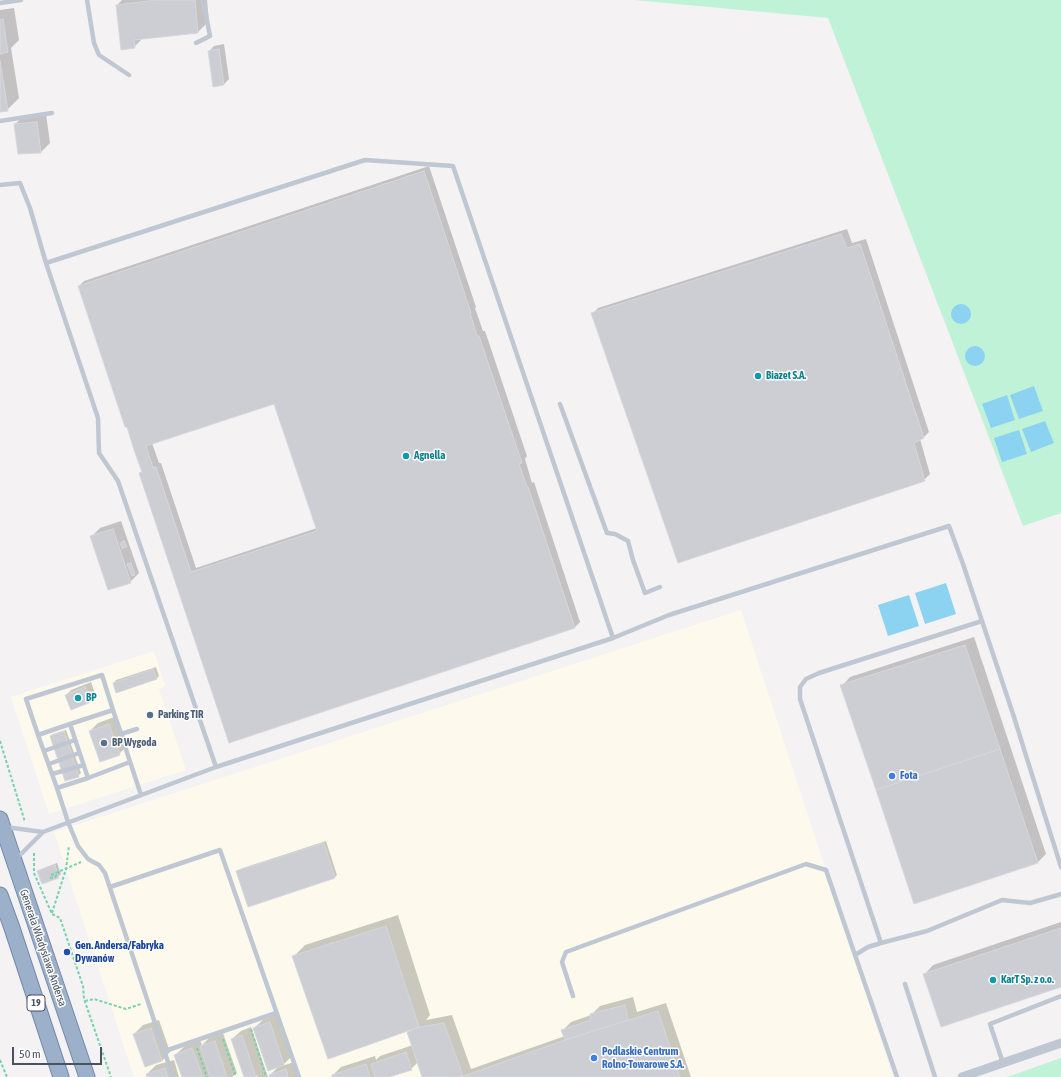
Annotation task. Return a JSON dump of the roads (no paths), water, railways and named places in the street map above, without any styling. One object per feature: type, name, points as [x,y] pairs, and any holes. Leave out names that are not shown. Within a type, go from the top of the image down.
[{"type":"highway","name":"Generała Władysława Andersa","points":[[1,823],[87,1077]]},
{"type":"highway","name":"Generała Władysława Andersa","points":[[0,895],[60,1077]]},
{"type":"street","points":[[962,1077],[1061,1043]]},
{"type":"lane","points":[[0,3],[21,0]]},
{"type":"lane","points":[[87,0],[94,43],[100,55],[129,75]]},
{"type":"lane","points":[[196,43],[210,36],[203,0]]},
{"type":"lane","points":[[0,121],[52,113]]},
{"type":"lane","points":[[46,263],[365,160],[453,166],[613,638]]},
{"type":"lane","points":[[0,185],[20,183],[30,208],[46,263],[98,418],[99,453],[118,480],[216,767]]},
{"type":"lane","points":[[560,404],[607,533],[615,534],[628,541],[645,593],[660,587]]},
{"type":"lane","points":[[14,861],[43,832],[216,767],[613,638],[670,615],[949,526],[1014,714],[1061,868]]},
{"type":"lane","points":[[881,943],[800,699],[800,686],[806,679],[819,673],[982,621]]},
{"type":"lane","points":[[141,795],[102,675],[26,699],[68,822],[78,846],[88,859],[100,865],[105,873],[174,1077]]},
{"type":"lane","points":[[38,735],[113,710]]},
{"type":"lane","points":[[70,724],[88,778]]},
{"type":"lane","points":[[121,734],[137,729]]},
{"type":"lane","points":[[44,751],[75,740]]},
{"type":"lane","points":[[49,764],[79,753]]},
{"type":"lane","points":[[57,788],[130,762]]},
{"type":"lane","points":[[52,774],[84,765]]},
{"type":"lane","points":[[1,823],[43,832]]},
{"type":"lane","points":[[110,887],[220,850],[299,1077]]},
{"type":"lane","points":[[573,996],[562,962],[566,952],[806,864],[826,870],[897,1077]]},
{"type":"lane","points":[[855,955],[881,943],[926,931],[1002,900],[1030,903],[1061,894]]},
{"type":"lane","points":[[905,984],[936,1077]]},
{"type":"lane","points":[[1003,1063],[990,1024],[1061,996]]},
{"type":"lane","points":[[165,1052],[276,1012]]},
{"type":"water","points":[[957,304],[965,304],[971,310],[971,318],[965,324],[957,324],[951,318],[951,310]]},
{"type":"water","points":[[971,346],[979,346],[985,352],[985,360],[979,366],[971,366],[965,360],[965,352]]},
{"type":"water","points":[[1034,386],[1043,411],[1019,419],[1010,395]]},
{"type":"water","points":[[1007,395],[1015,420],[991,428],[982,404]]},
{"type":"water","points":[[1045,421],[1054,443],[1031,452],[1022,429]]},
{"type":"water","points":[[1019,430],[1027,454],[1002,462],[994,438]]},
{"type":"water","points":[[946,583],[956,614],[925,624],[915,593]]},
{"type":"water","points":[[909,595],[919,626],[888,636],[878,605]]},
{"type":"place","name":"Biazet S.A.","points":[[758,376]]},
{"type":"place","name":"Agnella","points":[[406,456]]},
{"type":"place","name":"BP","points":[[78,698]]},
{"type":"place","name":"Parking TIR","points":[[150,715]]},
{"type":"place","name":"BP Wygoda","points":[[104,743]]},
{"type":"place","name":"Fota","points":[[892,776]]},
{"type":"place","name":"Gen. Andersa/Fabryka Dywanów","points":[[67,952]]},
{"type":"place","name":"KarT Sp. z o.o.","points":[[993,980]]},
{"type":"place","name":"Podlaskie Centrum Rolno-Towarowe S.A.","points":[[594,1058]]}]
